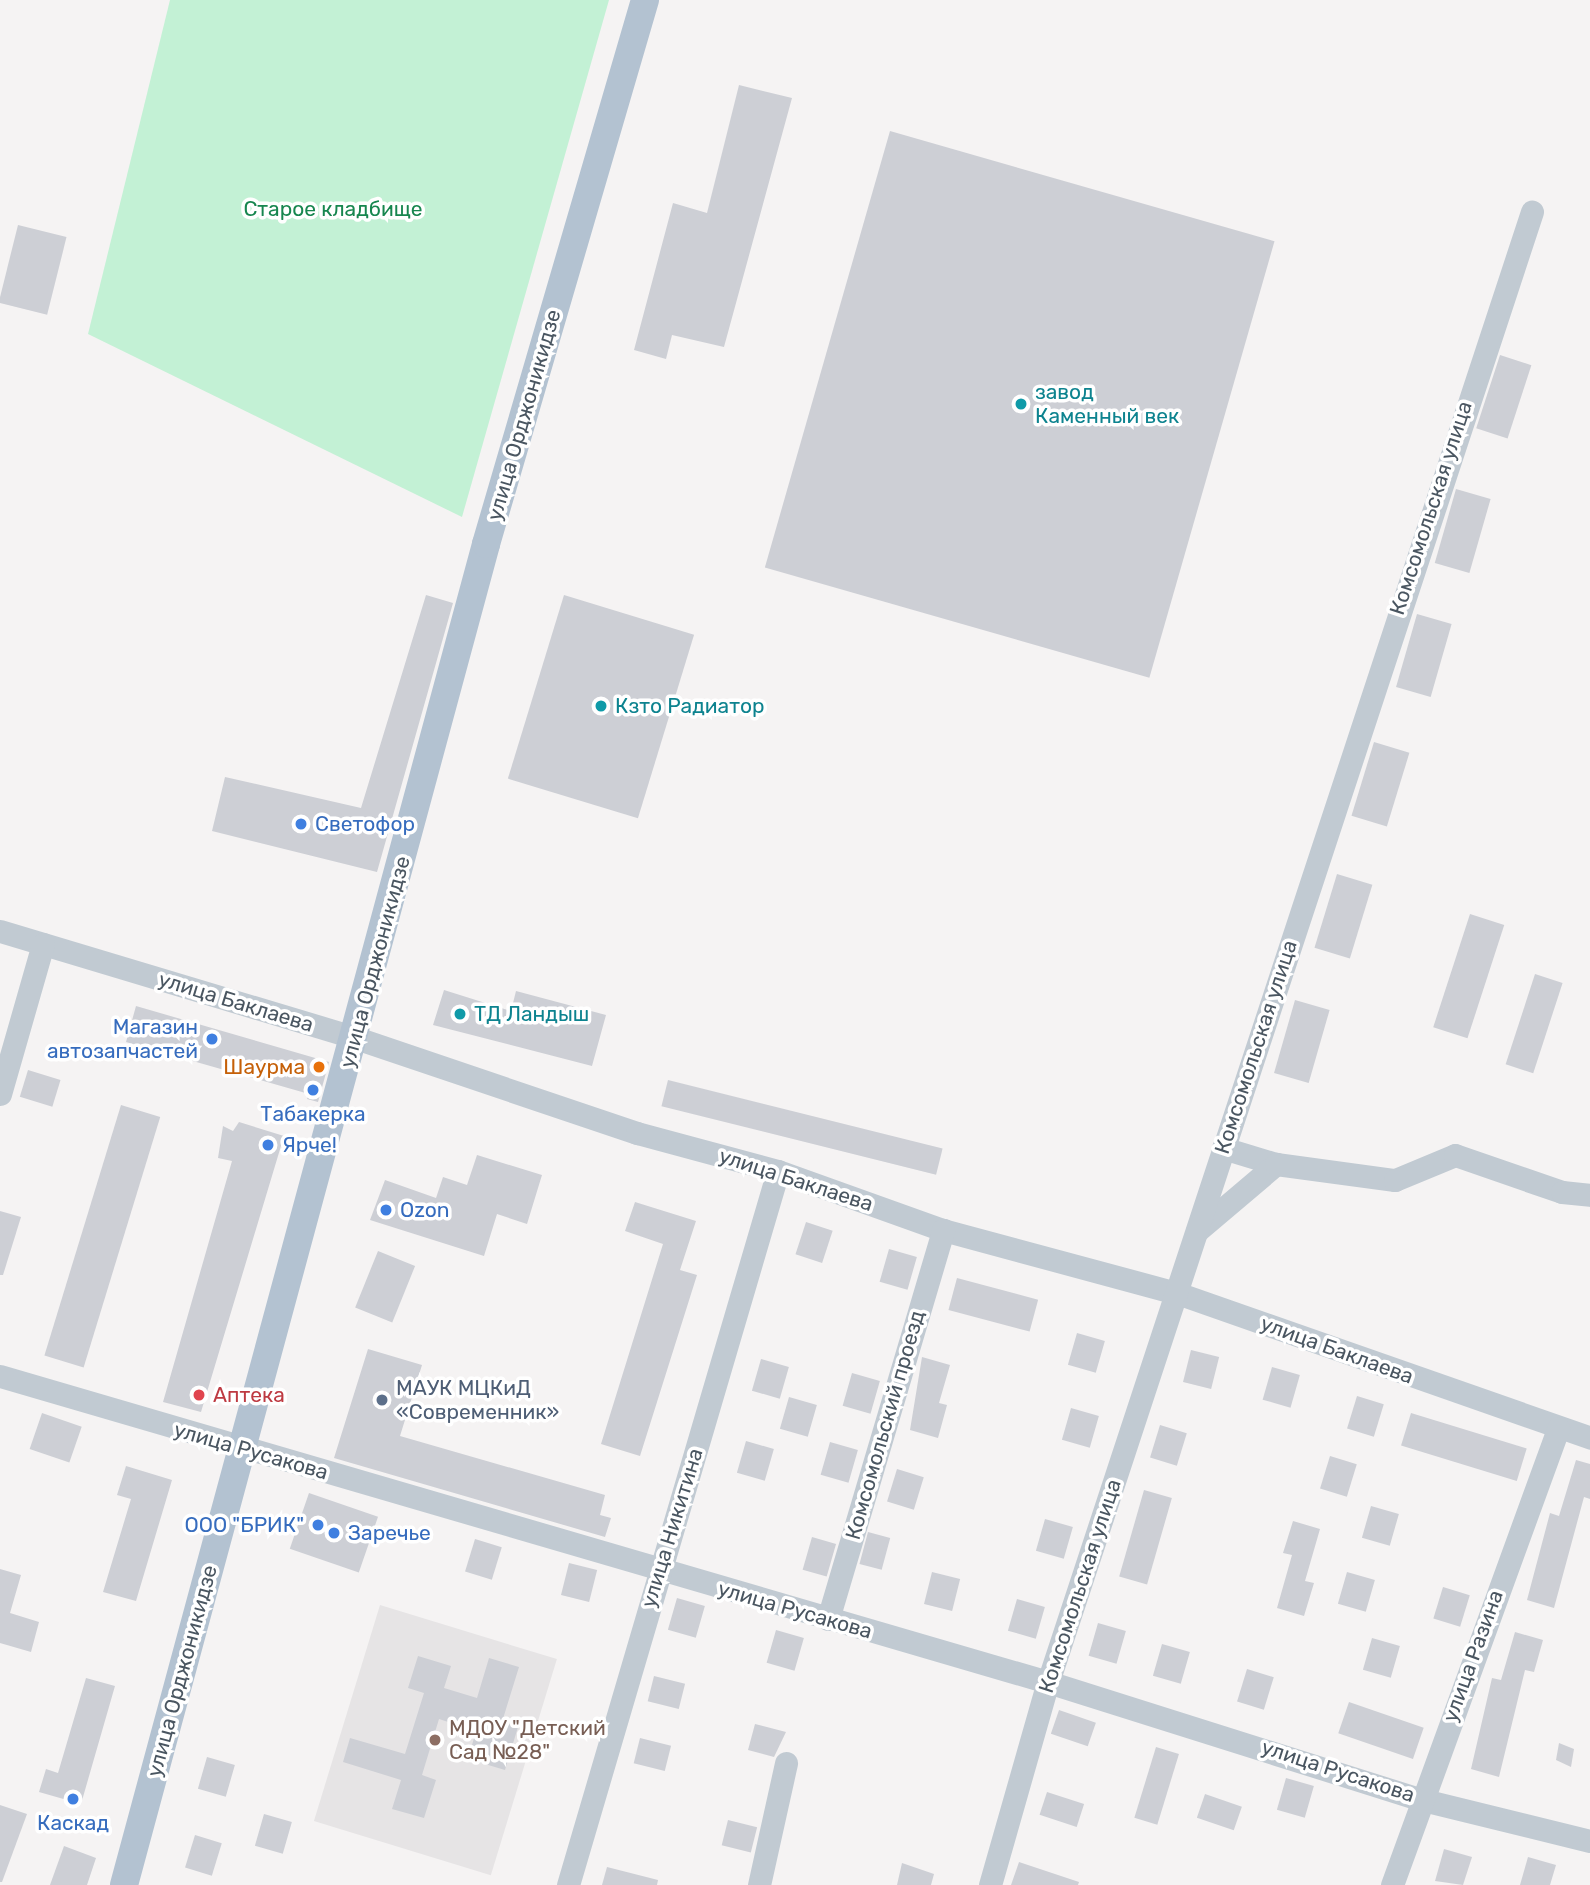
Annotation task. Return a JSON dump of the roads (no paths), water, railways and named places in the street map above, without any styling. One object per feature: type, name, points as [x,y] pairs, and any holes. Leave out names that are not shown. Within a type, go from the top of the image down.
[{"type":"main road","name":"улица Орджоникидзе","points":[[124,1885],[356,1038],[486,544],[645,0]]},
{"type":"street","name":"Комсомольская улица","points":[[990,1885],[1048,1682],[1532,212]]},
{"type":"street","name":"улица Баклаева","points":[[0,930],[356,1038],[637,1133],[778,1171],[943,1230],[1177,1293],[1558,1429],[1590,1438]]},
{"type":"street","points":[[0,1094],[43,944]]},
{"type":"street","points":[[1223,1148],[1276,1164],[1395,1180],[1455,1155],[1562,1192],[1590,1195]]},
{"type":"street","points":[[1197,1231],[1276,1164]]},
{"type":"street","name":"улица Никитина","points":[[568,1885],[778,1171]]},
{"type":"street","name":"Комсомольский проезд","points":[[828,1619],[943,1230]]},
{"type":"street","name":"улица Русакова","points":[[0,1376],[243,1450],[1048,1682],[1419,1799],[1590,1841]]},
{"type":"street","name":"улица Разина","points":[[1392,1885],[1419,1799],[1558,1429]]},
{"type":"street","points":[[759,1885],[786,1763]]},
{"type":"place","name":"завод Каменный век","points":[[1021,404]]},
{"type":"place","name":"Кзто Радиатор","points":[[601,706]]},
{"type":"place","name":"Светофор","points":[[301,824]]},
{"type":"place","name":"ТД Ландыш","points":[[460,1014]]},
{"type":"place","name":"Магазин автозапчастей","points":[[212,1039]]},
{"type":"place","name":"Шаурма","points":[[319,1067]]},
{"type":"place","name":"Табакерка","points":[[313,1090]]},
{"type":"place","name":"Ярче!","points":[[268,1145]]},
{"type":"place","name":"Ozon","points":[[386,1210]]},
{"type":"place","name":"Аптека","points":[[199,1395]]},
{"type":"place","name":"МАУК МЦКиД «Современник»","points":[[382,1400]]},
{"type":"place","name":"ООО \"БРИК\"","points":[[318,1525]]},
{"type":"place","name":"Заречье","points":[[334,1533]]},
{"type":"place","name":"МДОУ \"Детский Сад №28\"","points":[[435,1740]]},
{"type":"place","name":"Каскад","points":[[73,1799]]},
{"type":"park label","name":"Старое кладбище","points":[[333,209]]}]
